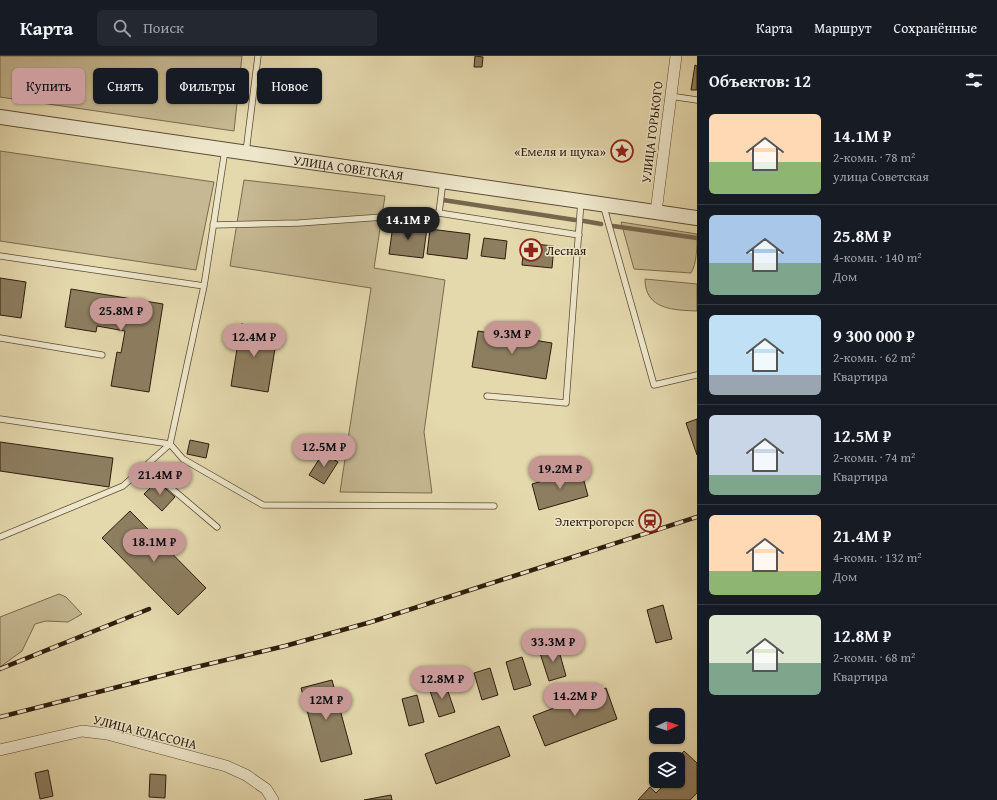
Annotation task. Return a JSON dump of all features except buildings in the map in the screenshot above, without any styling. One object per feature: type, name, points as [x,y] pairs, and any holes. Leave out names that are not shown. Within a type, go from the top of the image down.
[{"type":"street","name":"УЛИЦА ГОРЬКОГО","points":[[656,212],[676,56]]},
{"type":"street","name":"УЛИЦА СОВЕТСКАЯ","points":[[0,116],[697,218]]},
{"type":"street","name":"УЛИЦА КЛАССОНА","points":[[0,750],[82,731],[107,734],[226,766],[246,775],[266,789],[274,800]]},
{"type":"lane","points":[[246,152],[258,56]]},
{"type":"lane","points":[[670,96],[697,100]]},
{"type":"lane","points":[[0,537],[123,486],[170,444],[204,286],[225,149]]},
{"type":"lane","points":[[439,213],[443,181]]},
{"type":"lane","points":[[487,396],[566,403],[581,201]]},
{"type":"lane","points":[[603,204],[654,385],[697,375]]},
{"type":"lane","points":[[213,225],[298,223],[439,213],[579,234]]},
{"type":"lane","points":[[0,256],[204,286]]},
{"type":"lane","points":[[0,338],[102,355]]},
{"type":"lane","points":[[0,419],[170,444],[182,458],[263,505],[494,506]]},
{"type":"lane","points":[[145,466],[217,528]]},
{"type":"shaded area","points":[[0,56],[242,56],[241,68],[166,68],[166,104],[237,104],[234,131],[48,104],[85,104],[85,68],[12,68],[12,99],[0,97]]},
{"type":"shaded area","points":[[0,151],[214,182],[196,270],[0,241]]},
{"type":"shaded area","points":[[244,180],[385,196],[374,268],[445,280],[424,432],[432,493],[340,492],[371,288],[230,266]]},
{"type":"shaded area","points":[[621,222],[697,234],[696,260],[691,273],[634,269]]},
{"type":"shaded area","points":[[645,279],[697,284],[697,311],[670,309],[655,302],[650,297],[646,289]]},
{"type":"shaded area","points":[[59,594],[66,597],[82,614],[68,622],[46,621],[35,624],[22,651],[0,667],[0,617]]},
{"type":"waterway","points":[[443,200],[575,220]]},
{"type":"waterway","points":[[584,221],[601,224]]},
{"type":"waterway","points":[[613,226],[697,238]]},
{"type":"railway","points":[[0,717],[285,646],[371,622],[697,517]]},
{"type":"railway","points":[[0,669],[149,609]]},
{"type":"place","name":"«Емеля и щука»","points":[[622,151]]},
{"type":"place","name":"Лесная","points":[[531,250]]},
{"type":"place","name":"Электрогорск","points":[[650,521]]}]
